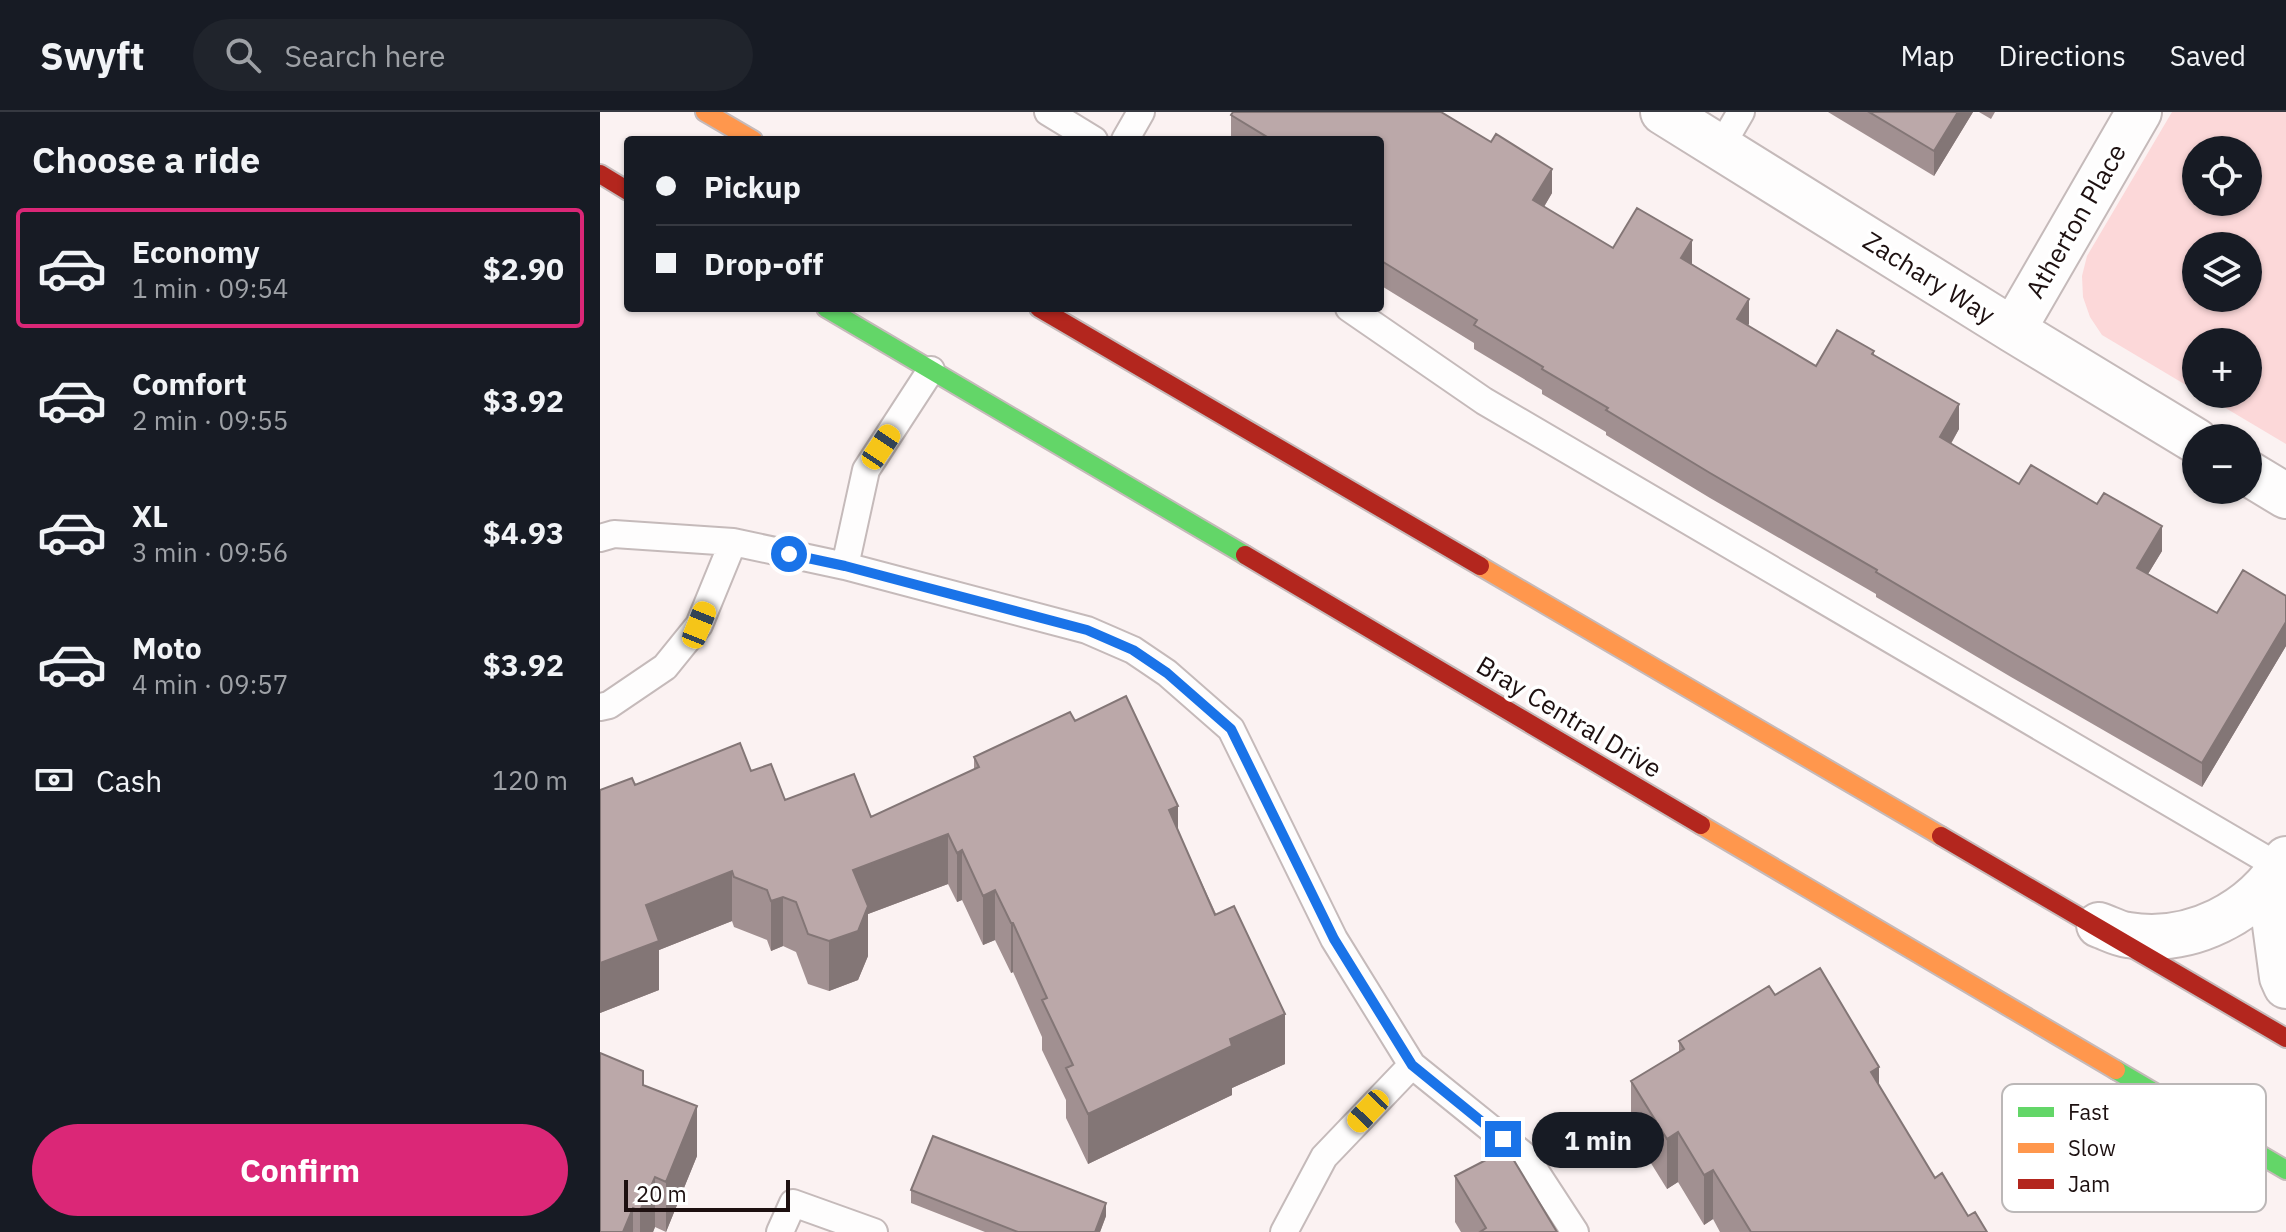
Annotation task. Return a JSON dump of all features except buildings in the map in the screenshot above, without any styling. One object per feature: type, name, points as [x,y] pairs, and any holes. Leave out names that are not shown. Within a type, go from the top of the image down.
[{"type":"street","points":[[705,112],[746,136]]},
{"type":"street","name":"Zachary Way","points":[[1663,112],[1730,130],[2013,330],[2182,433]]},
{"type":"street","name":"Atherton Place","points":[[2013,330],[2139,112]]},
{"type":"street","points":[[600,174],[624,189]]},
{"type":"street","name":"Bray Central Drive","points":[[833,312],[2140,1084]]},
{"type":"street","points":[[1046,312],[2286,1038]]},
{"type":"street","points":[[2262,481],[2286,496]]},
{"type":"street","points":[[2082,919],[2127,935],[2174,936],[2220,922],[2259,895],[2283,864]]},
{"type":"street","points":[[2283,864],[2274,917],[2286,986]]},
{"type":"street","name":"Bray Central Drive","points":[[2266,1158],[2286,1170]]},
{"type":"lane","points":[[1048,112],[1087,136]]},
{"type":"lane","points":[[1127,136],[1141,112]]},
{"type":"lane","points":[[1355,312],[1484,401],[2283,864]]},
{"type":"lane","points":[[845,566],[866,470],[931,370]]},
{"type":"lane","points":[[600,538],[614,534],[733,542],[845,566],[1087,630],[1133,650],[1167,673],[1231,729],[1334,939],[1412,1065],[1526,1157],[1575,1232]]},
{"type":"lane","points":[[600,707],[609,705],[665,667],[699,625],[733,542]]},
{"type":"lane","points":[[1284,1232],[1324,1157],[1412,1065]]},
{"type":"lane","points":[[780,1232],[793,1203],[874,1232]]},
{"type":"shaded area","points":[[2172,112],[2286,112],[2286,444],[2262,430],[2262,424],[2252,424],[2226,408],[2262,408],[2262,328],[2182,328],[2182,383],[2102,335],[2090,317],[2083,297],[2082,276],[2087,256]]},
{"type":"traffic: fast","points":[[833,312],[1245,555]]},
{"type":"traffic: fast","points":[[2116,1070],[2140,1084]]},
{"type":"traffic: fast","points":[[2266,1158],[2286,1170]]},
{"type":"traffic: slow","points":[[705,112],[746,136]]},
{"type":"traffic: slow","points":[[1480,566],[1941,836]]},
{"type":"traffic: slow","points":[[1701,825],[2116,1070]]},
{"type":"traffic: jam","points":[[600,174],[624,189]]},
{"type":"traffic: jam","points":[[1046,312],[1480,566]]},
{"type":"traffic: jam","points":[[1245,555],[1701,825]]},
{"type":"traffic: jam","points":[[1941,836],[2286,1038]]},
{"type":"route","points":[[789,554],[1087,630],[1133,650],[1167,673],[1231,729],[1334,939],[1412,1065],[1503,1139]]}]
